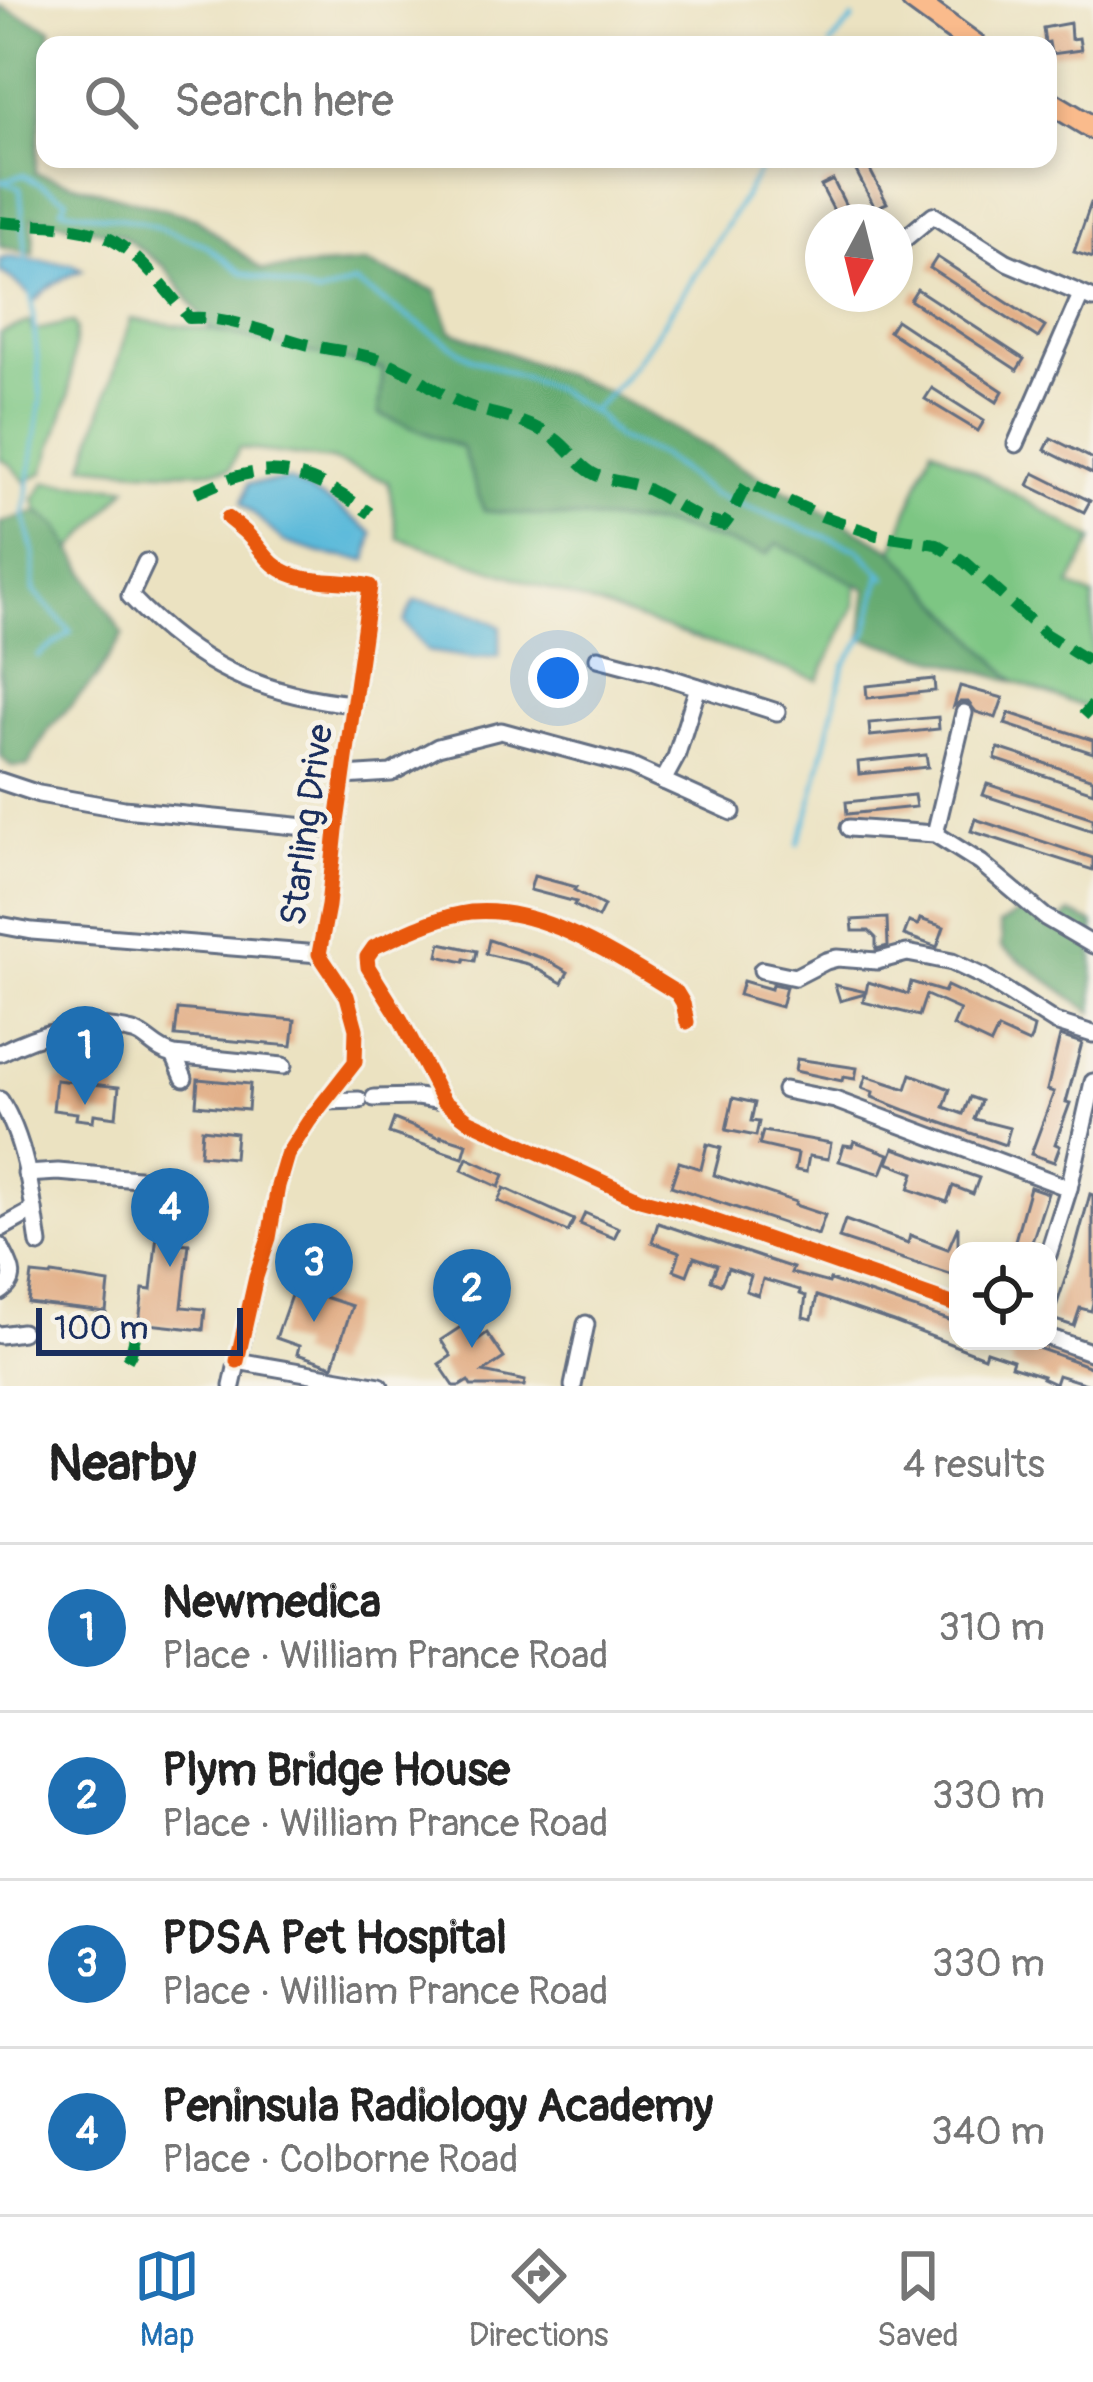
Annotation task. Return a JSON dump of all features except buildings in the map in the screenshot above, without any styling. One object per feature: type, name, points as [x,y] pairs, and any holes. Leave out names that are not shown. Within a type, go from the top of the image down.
[{"type":"main road","points":[[913,0],[963,36]]},
{"type":"main road","points":[[1057,106],[1093,128]]},
{"type":"street","points":[[913,232],[933,215],[1007,262],[1087,297],[1016,444]]},
{"type":"street","points":[[228,518],[282,570],[370,586],[355,704]]},
{"type":"street","name":"Starling Drive","points":[[146,562],[130,596],[184,643],[235,676],[270,690],[355,704],[319,954]]},
{"type":"street","points":[[598,658],[777,712]]},
{"type":"street","points":[[663,781],[676,757],[698,687]]},
{"type":"street","points":[[935,834],[964,713]]},
{"type":"street","points":[[344,776],[391,772],[438,747],[501,731],[630,766],[732,812]]},
{"type":"street","points":[[0,781],[39,794],[124,809],[336,830]]},
{"type":"street","points":[[849,828],[935,834],[981,863],[1052,922],[1093,945]]},
{"type":"street","points":[[687,1022],[677,993],[554,926],[518,914],[469,912],[448,917],[369,952],[367,962],[443,1101],[468,1120],[614,1189],[949,1303]]},
{"type":"street","points":[[0,926],[319,954],[347,996],[356,1029],[355,1062],[287,1155],[232,1386]]},
{"type":"street","points":[[761,970],[795,976],[838,958],[877,962],[907,952],[952,962],[1055,1022],[1093,1034]]},
{"type":"street","points":[[103,1053],[106,1029]]},
{"type":"street","points":[[0,1053],[42,1034],[106,1029],[138,1032],[158,1051],[174,1055],[283,1066]]},
{"type":"street","points":[[174,1055],[184,1078]]},
{"type":"street","points":[[1052,1242],[1093,1082]]},
{"type":"street","points":[[785,1090],[836,1100],[1069,1188]]},
{"type":"street","points":[[326,1101],[417,1097],[443,1101]]},
{"type":"street","points":[[0,1100],[19,1142],[39,1244]]},
{"type":"street","points":[[26,1174],[58,1172],[172,1182]]},
{"type":"street","points":[[0,1229],[34,1210]]},
{"type":"street","points":[[0,1246],[13,1270],[10,1286],[0,1292]]},
{"type":"street","points":[[573,1386],[586,1324]]},
{"type":"street","points":[[0,1334],[22,1332]]},
{"type":"street","points":[[1057,1340],[1093,1353]]},
{"type":"street","points":[[237,1361],[380,1386]]},
{"type":"green space","points":[[0,6],[51,29],[50,36],[36,36],[35,173],[196,218],[262,270],[365,263],[436,291],[451,331],[606,391],[893,550],[1015,682],[862,638],[866,589],[777,543],[767,554],[664,524],[484,511],[462,448],[379,414],[383,369],[211,330],[165,267],[121,235],[33,217],[34,254],[0,247]]},
{"type":"green space","points":[[131,319],[211,330],[383,369],[379,414],[463,448],[485,511],[664,524],[767,554],[783,536],[857,571],[855,605],[818,680],[398,538],[388,481],[331,460],[239,448],[230,469],[84,465]]},
{"type":"green space","points":[[30,321],[32,331],[73,322],[76,329],[69,396],[44,472],[26,482],[0,459],[0,333]]},
{"type":"green space","points":[[932,447],[1093,539],[1070,586],[1093,597],[1093,710],[1015,682],[893,550]]},
{"type":"green space","points":[[46,482],[128,487],[72,550],[58,526],[38,511],[34,499]]},
{"type":"green space","points":[[38,511],[58,526],[123,635],[97,677],[49,729],[28,766],[12,767],[0,752],[0,523]]},
{"type":"green space","points":[[1026,908],[1052,928],[1070,913],[1093,923],[1093,1013],[1001,947],[999,925]]},
{"type":"water","points":[[0,259],[71,264],[83,270],[57,282],[36,300],[0,272]]},
{"type":"water","points":[[289,480],[373,533],[367,560],[284,542],[242,503],[248,484]]},
{"type":"water","points":[[414,601],[459,609],[501,627],[499,656],[472,658],[427,651],[404,622]]},
{"type":"waterway","points":[[838,36],[853,19]]},
{"type":"waterway","points":[[592,410],[649,344],[761,168]]},
{"type":"waterway","points":[[0,182],[23,175],[67,199],[62,209],[141,222],[204,244],[241,272],[318,295],[355,283],[471,358],[554,389],[598,416],[617,438],[660,455],[712,494],[858,549],[886,578]]},
{"type":"waterway","points":[[6,183],[20,188],[27,264]]},
{"type":"waterway","points":[[31,293],[41,399],[24,514],[34,553],[34,591],[71,632],[38,656]]},
{"type":"waterway","points":[[798,844],[844,665],[867,633],[881,572]]},
{"type":"marked path","points":[[0,222],[67,227],[106,237],[140,261],[189,318],[237,323],[385,362],[458,402],[544,432],[596,475],[643,487],[714,523],[724,525],[748,483],[877,535],[936,544],[965,562],[1045,634],[1093,664]]},
{"type":"marked path","points":[[196,493],[242,475],[278,472],[310,479],[370,513]]},
{"type":"marked path","points":[[1083,716],[1093,705]]},
{"type":"marked path","points":[[127,1360],[138,1325]]},
{"type":"cycle path","points":[[228,518],[286,572],[370,586],[319,954],[347,996],[356,1029],[355,1062],[287,1155],[237,1361]]},
{"type":"cycle path","points":[[687,1022],[677,993],[578,937],[525,917],[498,912],[446,917],[374,947],[367,957],[368,967],[443,1101],[468,1120],[640,1199],[949,1303]]},
{"type":"place","name":"Newmedica","points":[[85,1105]]},
{"type":"place","name":"Peninsula Radiology Academy","points":[[170,1267]]},
{"type":"place","name":"PDSA Pet Hospital","points":[[314,1322]]},
{"type":"place","name":"Plym Bridge House","points":[[472,1348]]}]
